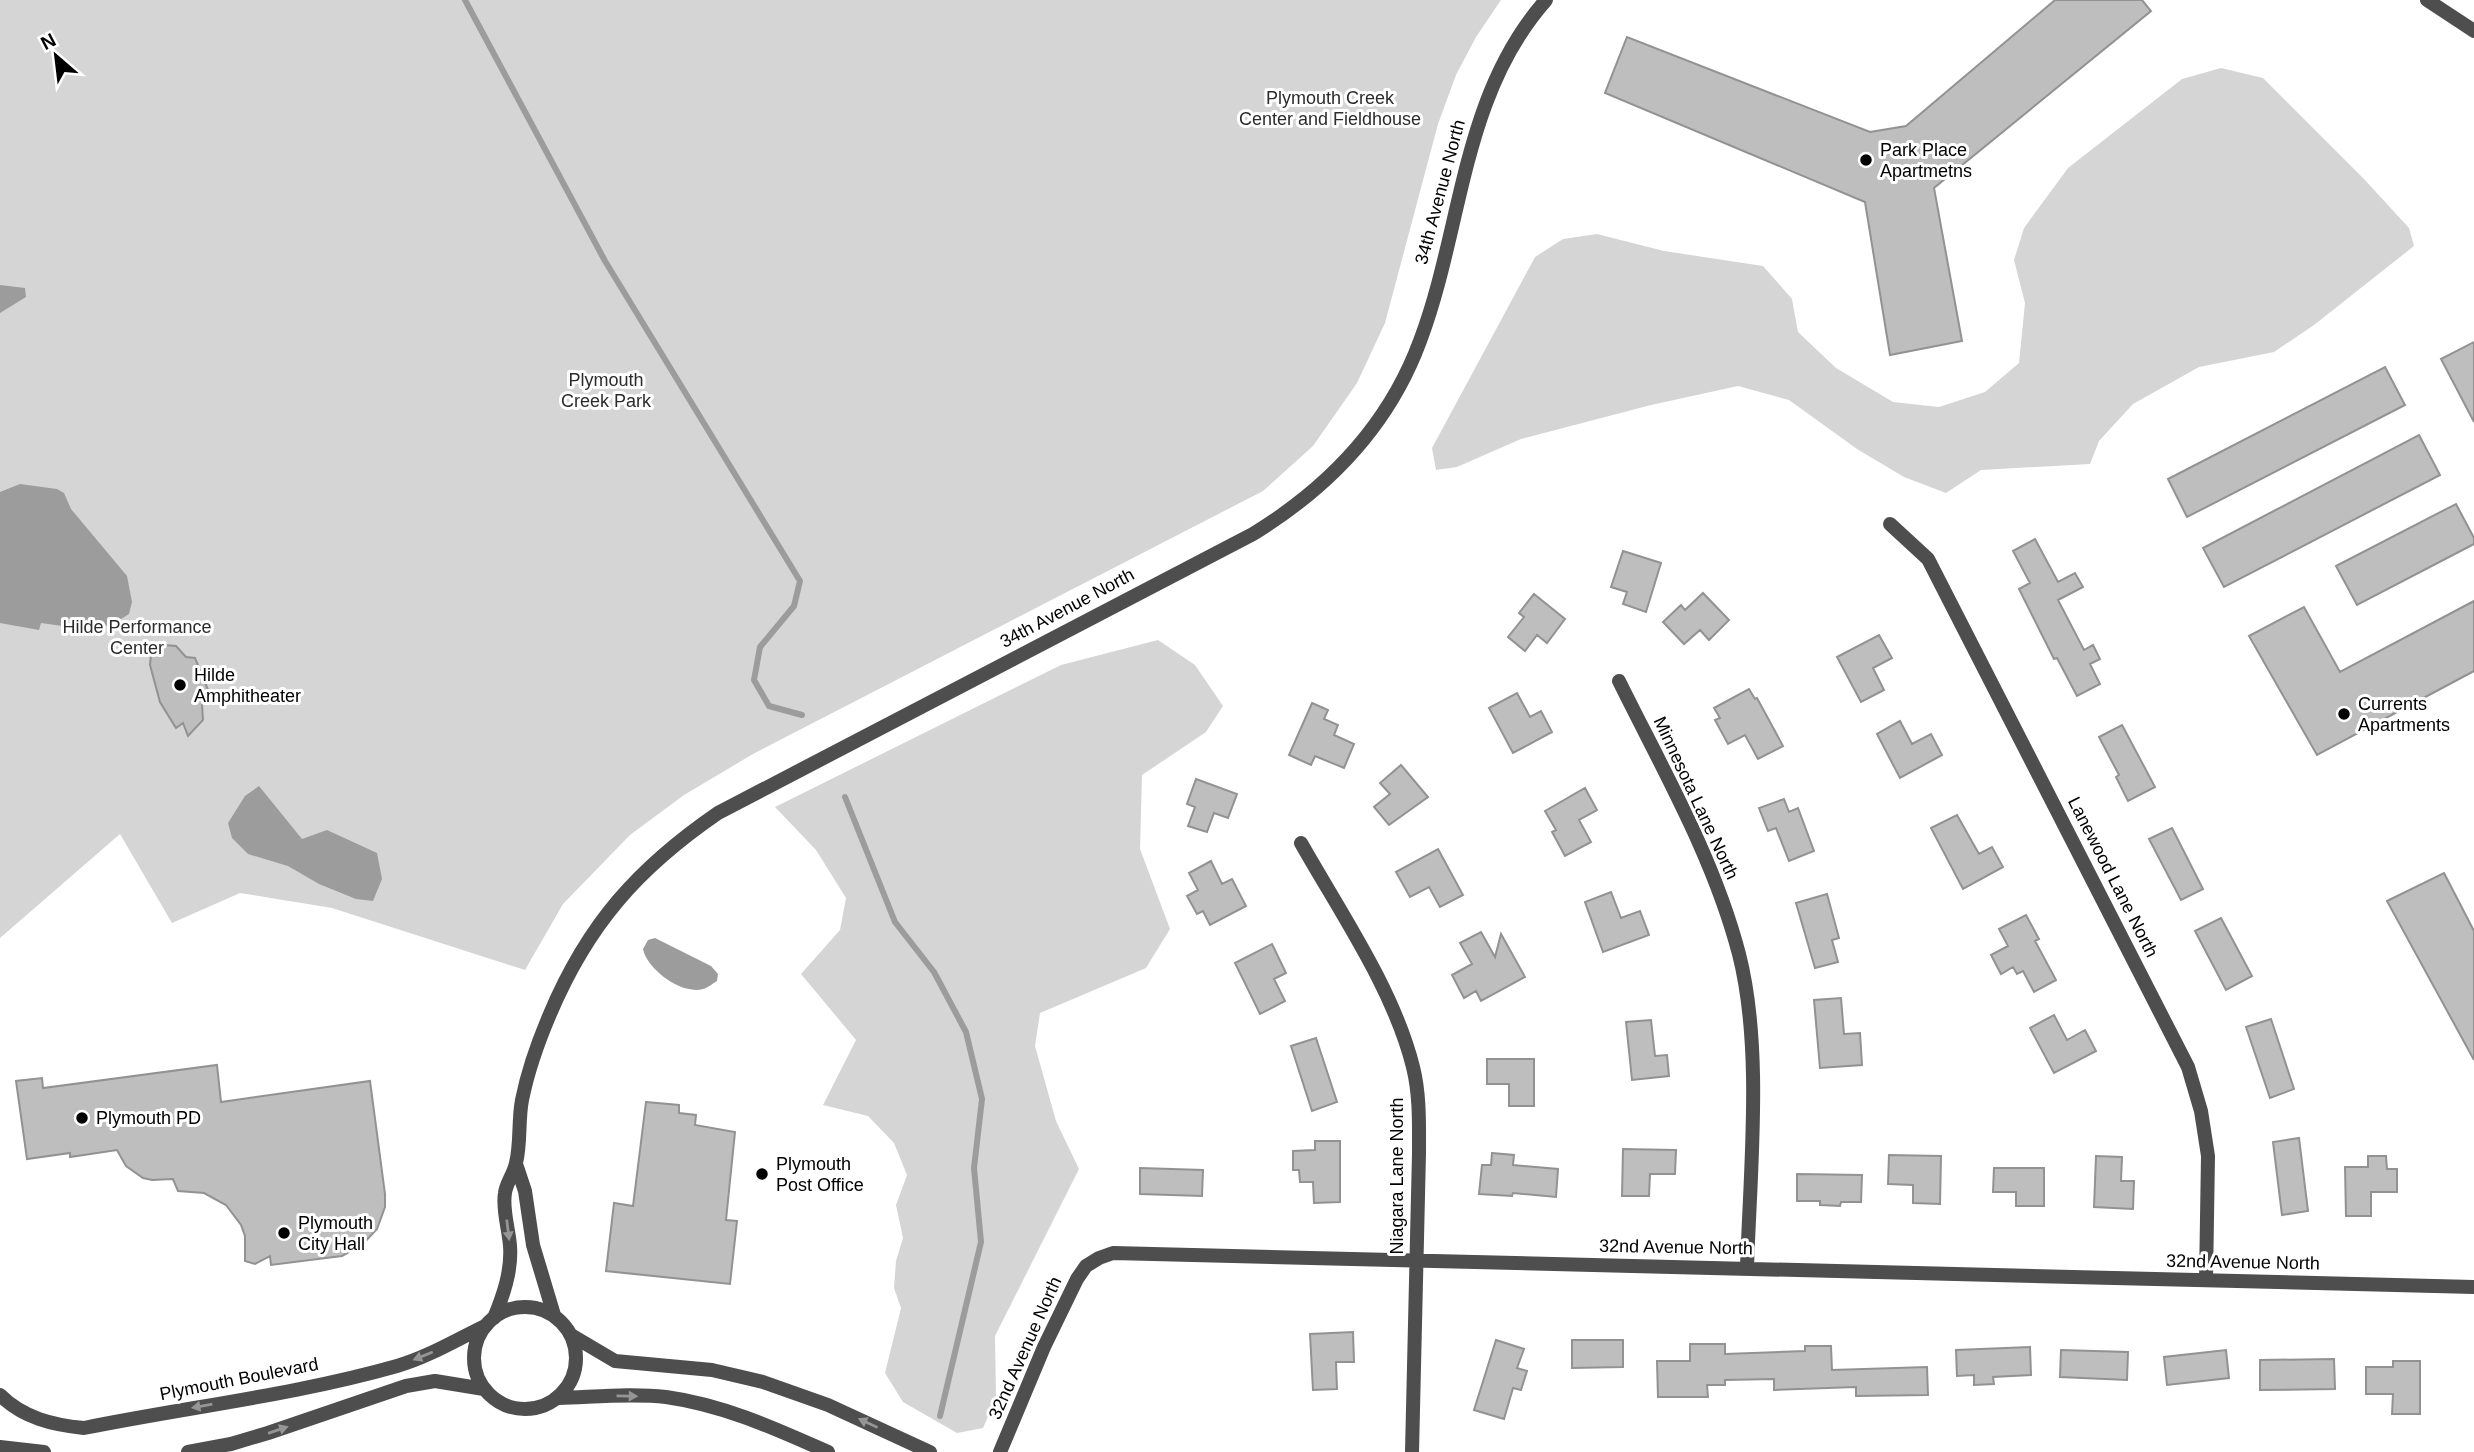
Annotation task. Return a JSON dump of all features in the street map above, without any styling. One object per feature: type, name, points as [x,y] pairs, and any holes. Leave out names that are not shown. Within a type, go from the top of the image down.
[{"type":"street","name":"34th Avenue North","points":[[489,1322],[509,1272],[511,1248],[504,1194],[516,1164],[519,1120],[526,1083],[540,1038],[565,978],[594,929],[646,869],[667,850],[718,814],[1253,534],[1310,495],[1342,465],[1370,432],[1405,376],[1430,309],[1480,116],[1516,41],[1546,0]]},
{"type":"street","points":[[2427,0],[2474,31]]},
{"type":"street","name":"Lanewood Lane North","points":[[1890,524],[1928,559],[2188,1067],[2208,1156],[2206,1280]]},
{"type":"street","name":"Minnesota Lane North","points":[[1619,681],[1694,830],[1720,891],[1740,956],[1750,1021],[1753,1088],[1748,1268]]},
{"type":"street","name":"Niagara Lane North","points":[[1301,843],[1384,990],[1401,1029],[1413,1069],[1419,1111],[1412,1452]]},
{"type":"street","name":"34th Avenue North","points":[[516,1164],[525,1191],[536,1258],[554,1315]]},
{"type":"street","name":"32nd Avenue North","points":[[1000,1452],[1044,1347],[1077,1279],[1086,1266],[1113,1253],[2474,1287]]},
{"type":"street","points":[[571,1335],[576,1351],[576,1368],[570,1384],[559,1398],[549,1404],[528,1410],[499,1403],[484,1389],[476,1375],[476,1343],[489,1322],[507,1310],[537,1308],[554,1315],[571,1335],[615,1361],[712,1370],[762,1382],[828,1405],[930,1452]]},
{"type":"street","name":"Plymouth Boulevard","points":[[0,1395],[11,1406],[30,1416],[55,1425],[84,1428],[311,1387],[399,1365],[430,1353],[489,1322]]},
{"type":"street","points":[[188,1452],[231,1444],[268,1433],[406,1386],[435,1381],[484,1389]]},
{"type":"street","points":[[559,1398],[666,1397],[760,1422],[828,1452]]},
{"type":"street","points":[[0,1447],[44,1452]]},
{"type":"green space","name":"Plymouth Creek Park","points":[[0,0],[1501,0],[1476,37],[1456,75],[1438,124],[1385,323],[1357,383],[1313,446],[1263,491],[753,754],[684,795],[630,835],[563,904],[525,970],[332,908],[240,893],[172,923],[120,834],[0,938]]},
{"type":"green space","points":[[2221,68],[2263,78],[2409,228],[2414,246],[2314,325],[2274,352],[2199,367],[2133,404],[2099,441],[2090,464],[1981,470],[1946,493],[1904,477],[1857,449],[1789,400],[1738,386],[1651,405],[1521,439],[1457,467],[1436,470],[1432,448],[1535,257],[1563,239],[1597,234],[1664,251],[1763,266],[1792,299],[1798,332],[1836,368],[1893,402],[1939,407],[1985,392],[2019,363],[2025,303],[2014,260],[2024,228],[2068,168],[2182,79]]},
{"type":"green space","points":[[1158,640],[1195,665],[1223,706],[1206,732],[1142,775],[1140,849],[1170,929],[1146,968],[1040,1013],[1035,1046],[1056,1121],[1079,1169],[995,1336],[996,1398],[983,1428],[957,1433],[903,1402],[885,1373],[901,1308],[894,1288],[896,1261],[903,1238],[896,1205],[907,1175],[894,1143],[868,1116],[823,1105],[856,1040],[801,974],[840,930],[846,898],[816,850],[775,807],[1061,665]]},
{"type":"shaded area","points":[[0,285],[25,288],[26,297],[0,313]]},
{"type":"shaded area","points":[[20,484],[57,489],[64,493],[71,509],[127,576],[132,602],[129,614],[116,622],[86,632],[70,632],[70,627],[41,623],[39,630],[0,623],[0,492]]},
{"type":"shaded area","points":[[259,786],[302,839],[327,830],[377,853],[382,879],[373,901],[356,899],[319,884],[288,866],[248,854],[232,838],[228,823],[245,796]]},
{"type":"shaded area","points":[[655,938],[711,966],[718,974],[717,981],[705,988],[694,990],[666,979],[651,965],[643,949],[648,940]]},
{"type":"building","name":"Park Place Apartmetns","points":[[2055,0],[2142,0],[2151,11],[1934,188],[1962,341],[1890,355],[1865,202],[1605,93],[1627,37],[1870,132],[1906,126]]},
{"type":"building","points":[[2474,342],[2474,422],[2441,359]]},
{"type":"building","points":[[2385,367],[2405,405],[2187,517],[2168,479]]},
{"type":"building","points":[[2419,435],[2440,475],[2224,587],[2203,548]]},
{"type":"building","points":[[2456,504],[2474,538],[2474,544],[2357,605],[2336,566]]},
{"type":"building","points":[[2035,539],[2058,582],[2075,573],[2083,587],[2058,600],[2084,650],[2093,645],[2100,659],[2090,664],[2100,684],[2077,696],[2057,658],[2054,659],[2019,589],[2030,583],[2013,551]]},
{"type":"building","points":[[1623,551],[1661,563],[1646,612],[1623,604],[1627,592],[1611,587]]},
{"type":"building","points":[[1703,593],[1729,620],[1709,640],[1700,630],[1684,644],[1663,622],[1681,605],[1685,610]]},
{"type":"building","points":[[1534,594],[1565,619],[1547,643],[1537,635],[1525,651],[1508,637],[1524,617],[1519,613]]},
{"type":"building","name":"Currents Apartments","points":[[2474,601],[2474,671],[2317,755],[2249,636],[2304,607],[2340,672]]},
{"type":"building","points":[[1879,635],[1892,658],[1873,668],[1884,690],[1861,702],[1837,657]]},
{"type":"building","name":"Hilde Amphitheater","points":[[152,644],[176,646],[186,657],[195,658],[211,697],[202,705],[203,720],[188,736],[183,723],[176,728],[160,702],[150,665]]},
{"type":"building","points":[[1749,689],[1755,699],[1757,698],[1783,746],[1758,759],[1745,735],[1728,744],[1715,720],[1720,718],[1714,708]]},
{"type":"building","points":[[1517,693],[1530,717],[1541,711],[1552,732],[1513,753],[1489,708]]},
{"type":"building","points":[[1312,703],[1328,710],[1324,719],[1338,725],[1334,735],[1354,744],[1344,768],[1315,756],[1311,765],[1289,755]]},
{"type":"building","points":[[1900,721],[1912,744],[1931,734],[1942,755],[1900,778],[1877,734]]},
{"type":"building","points":[[2122,725],[2155,787],[2128,801],[2116,777],[2119,775],[2099,737]]},
{"type":"building","points":[[1401,765],[1428,797],[1389,825],[1374,807],[1390,794],[1380,783]]},
{"type":"building","points":[[1196,779],[1237,794],[1228,818],[1214,813],[1207,832],[1188,826],[1195,807],[1187,804]]},
{"type":"building","points":[[1585,788],[1597,810],[1579,820],[1591,842],[1565,856],[1552,832],[1556,830],[1545,811]]},
{"type":"building","points":[[1784,799],[1789,812],[1798,808],[1814,851],[1789,861],[1776,828],[1768,831],[1759,808]]},
{"type":"building","points":[[1957,815],[1979,854],[1992,847],[2003,867],[1963,889],[1931,828]]},
{"type":"building","points":[[2172,828],[2203,889],[2181,900],[2149,839]]},
{"type":"building","points":[[1438,849],[1463,895],[1440,907],[1429,887],[1410,897],[1396,872]]},
{"type":"building","points":[[1211,861],[1222,884],[1232,879],[1246,906],[1210,925],[1203,911],[1197,914],[1187,896],[1198,890],[1189,873]]},
{"type":"building","points":[[2444,873],[2474,931],[2474,1060],[2387,901]]},
{"type":"building","points":[[1611,892],[1621,918],[1640,911],[1649,935],[1603,952],[1585,902]]},
{"type":"building","points":[[1827,894],[1839,938],[1832,940],[1838,962],[1815,968],[1796,903]]},
{"type":"building","points":[[2026,915],[2039,939],[2035,941],[2056,980],[2034,992],[2023,971],[2017,974],[2013,967],[2001,974],[1991,955],[2008,946],[1999,929]]},
{"type":"building","points":[[2221,918],[2252,976],[2226,990],[2195,931]]},
{"type":"building","points":[[1481,932],[1495,957],[1501,934],[1525,977],[1481,1001],[1476,991],[1464,998],[1452,975],[1472,964],[1460,943]]},
{"type":"building","points":[[1272,944],[1286,973],[1274,979],[1285,1001],[1260,1014],[1235,963]]},
{"type":"building","points":[[1841,998],[1844,1034],[1860,1033],[1862,1065],[1820,1068],[1814,1000]]},
{"type":"building","points":[[2054,1015],[2067,1040],[2085,1030],[2096,1051],[2054,1073],[2030,1028]]},
{"type":"building","points":[[2271,1019],[2294,1089],[2270,1098],[2246,1027]]},
{"type":"building","points":[[1651,1020],[1655,1056],[1667,1055],[1669,1076],[1632,1080],[1626,1022]]},
{"type":"building","points":[[1316,1038],[1337,1102],[1312,1111],[1291,1046]]},
{"type":"building","points":[[1487,1059],[1534,1059],[1534,1106],[1509,1106],[1509,1084],[1487,1084]]},
{"type":"building","points":[[217,1065],[221,1102],[370,1081],[385,1207],[377,1229],[362,1245],[342,1256],[271,1265],[270,1256],[255,1264],[245,1261],[245,1236],[241,1225],[226,1205],[204,1193],[178,1191],[173,1179],[143,1178],[126,1166],[117,1150],[70,1157],[70,1153],[27,1159],[16,1081],[42,1078],[43,1088]]},
{"type":"building","points":[[646,1102],[679,1105],[679,1113],[696,1115],[695,1125],[735,1132],[726,1220],[737,1221],[730,1284],[606,1271],[614,1203],[633,1206]]},
{"type":"building","points":[[2299,1138],[2308,1211],[2282,1215],[2273,1142]]},
{"type":"building","points":[[1315,1141],[1340,1141],[1340,1202],[1314,1203],[1313,1182],[1300,1182],[1299,1170],[1293,1170],[1293,1151],[1315,1150]]},
{"type":"building","points":[[1623,1149],[1676,1150],[1675,1174],[1650,1174],[1649,1196],[1622,1196]]},
{"type":"building","points":[[1492,1153],[1514,1155],[1513,1165],[1558,1169],[1556,1197],[1513,1193],[1512,1196],[1479,1194],[1482,1165],[1491,1165]]},
{"type":"building","points":[[1889,1155],[1941,1156],[1940,1204],[1913,1203],[1913,1185],[1888,1184]]},
{"type":"building","points":[[2096,1156],[2122,1157],[2121,1181],[2134,1181],[2133,1209],[2094,1207]]},
{"type":"building","points":[[2368,1156],[2386,1156],[2387,1169],[2397,1169],[2397,1192],[2371,1192],[2371,1216],[2346,1216],[2345,1167],[2368,1167]]},
{"type":"building","points":[[1140,1168],[1203,1170],[1202,1196],[1140,1194]]},
{"type":"building","points":[[1994,1168],[2044,1168],[2044,1206],[2016,1206],[2016,1192],[1993,1192]]},
{"type":"building","points":[[1797,1174],[1862,1175],[1861,1202],[1841,1202],[1840,1206],[1820,1205],[1820,1201],[1797,1201]]},
{"type":"building","points":[[1353,1332],[1354,1362],[1336,1362],[1337,1389],[1313,1390],[1310,1334]]},
{"type":"building","points":[[1496,1340],[1524,1349],[1517,1368],[1527,1371],[1521,1390],[1513,1388],[1504,1419],[1474,1410]]},
{"type":"building","points":[[1572,1340],[1623,1340],[1623,1367],[1572,1368]]},
{"type":"building","points":[[1690,1344],[1725,1344],[1725,1354],[1805,1351],[1805,1346],[1831,1346],[1832,1370],[1927,1367],[1928,1395],[1856,1396],[1856,1387],[1774,1390],[1774,1379],[1725,1380],[1725,1385],[1707,1385],[1708,1397],[1658,1397],[1657,1361],[1690,1361]]},
{"type":"building","points":[[2030,1347],[2031,1375],[1993,1377],[1994,1384],[1974,1385],[1974,1375],[1957,1376],[1956,1350]]},
{"type":"building","points":[[2061,1350],[2128,1352],[2127,1380],[2060,1377]]},
{"type":"building","points":[[2226,1350],[2229,1378],[2167,1385],[2164,1357]]},
{"type":"building","points":[[2334,1359],[2335,1389],[2260,1390],[2260,1360]]},
{"type":"building","points":[[2393,1361],[2420,1361],[2420,1414],[2392,1414],[2393,1394],[2366,1394],[2366,1367],[2393,1367]]},
{"type":"waterway","points":[[465,0],[605,261],[800,581],[794,606],[760,647],[754,680],[769,706],[802,715]]},
{"type":"waterway","points":[[845,797],[895,922],[934,972],[966,1032],[982,1099],[974,1168],[981,1242],[940,1416]]},
{"type":"place","name":"Park Place Apartmetns","points":[[1866,160]]},
{"type":"place","name":"Hilde Amphitheater","points":[[180,685]]},
{"type":"place","name":"Currents Apartments","points":[[2344,714]]},
{"type":"place","name":"Plymouth PD","points":[[82,1118]]},
{"type":"place","name":"Plymouth Post Office","points":[[762,1174]]},
{"type":"place","name":"Plymouth City Hall","points":[[284,1233]]},
{"type":"park label","name":"Plymouth Creek Center and Fieldhouse","points":[[1330,108]]},
{"type":"park label","name":"Hilde Performance Center","points":[[137,637]]}]
